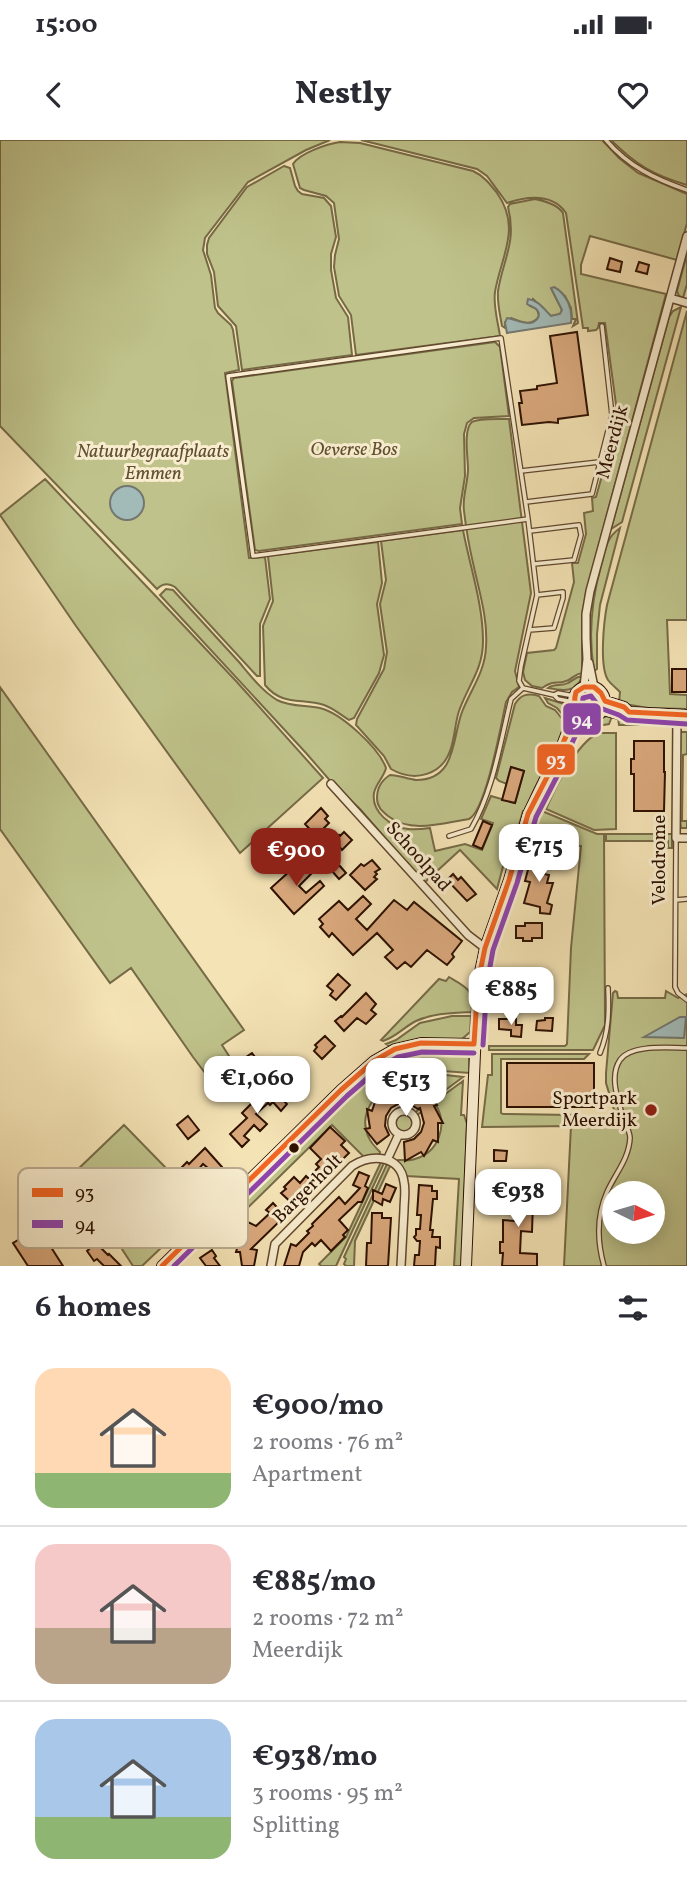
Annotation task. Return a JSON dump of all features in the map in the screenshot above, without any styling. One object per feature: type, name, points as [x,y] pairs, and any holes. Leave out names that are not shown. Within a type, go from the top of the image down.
[{"type":"street","name":"Meerdijk","points":[[589,687],[586,614],[590,591],[687,236]]},
{"type":"street","points":[[670,298],[687,303]]},
{"type":"street","points":[[466,1266],[474,1044],[478,982],[485,947],[509,880],[528,814],[560,752],[585,718],[597,716],[603,706],[601,693],[589,687],[574,703],[571,725],[560,752]]},
{"type":"street","points":[[574,703],[585,718]]},
{"type":"street","points":[[603,706],[624,707],[629,712],[682,715]]},
{"type":"street","name":"Velodrome","points":[[676,838],[682,715]]},
{"type":"street","name":"Schoolpad","points":[[331,784],[468,935],[485,947]]},
{"type":"street","points":[[676,838],[687,838]]},
{"type":"street","points":[[248,1181],[374,1060],[395,1049],[421,1043],[474,1044]]},
{"type":"street","points":[[399,1134],[387,1160],[397,1167],[404,1181],[401,1266]]},
{"type":"street","name":"Bargerholt","points":[[271,1266],[275,1244],[352,1167],[363,1159],[387,1160]]},
{"type":"street","points":[[162,1266],[180,1248]]},
{"type":"lane","points":[[606,140],[621,157],[640,170],[658,180],[687,190]]},
{"type":"lane","points":[[526,502],[592,494],[612,415],[602,326]]},
{"type":"lane","points":[[528,519],[253,556],[228,376],[501,338],[522,471],[530,531],[537,594],[519,681],[523,688],[554,695],[558,693],[574,703]]},
{"type":"lane","points":[[522,471],[600,462]]},
{"type":"lane","points":[[530,531],[579,525],[581,535],[574,559],[534,564]]},
{"type":"lane","points":[[529,630],[554,628],[563,598],[563,592],[537,594]]},
{"type":"lane","points":[[449,836],[471,829],[481,812],[488,795],[511,699],[523,688]]},
{"type":"lane","name":"Velodrome","points":[[676,838],[675,987],[687,1000]]},
{"type":"lane","points":[[676,900],[687,899]]},
{"type":"lane","points":[[600,1053],[606,1039],[609,1018],[608,988]]},
{"type":"lane","points":[[604,1266],[598,1233],[600,1213],[607,1192],[627,1155],[630,1136],[616,1088],[615,1070],[621,1058],[646,1048],[687,1048]]},
{"type":"green space","name":"Natuurbegraafplaats Emmen","points":[[0,140],[330,140],[248,182],[205,238],[203,250],[211,275],[215,308],[233,330],[239,370],[225,373],[249,558],[265,557],[270,599],[260,624],[260,676],[257,676],[175,587],[166,584],[157,589],[0,426]]},
{"type":"green space","points":[[361,140],[602,140],[638,173],[687,194],[687,223],[677,260],[590,236],[581,265],[581,274],[666,294],[586,593],[582,624],[582,673],[563,682],[542,688],[532,686],[525,680],[523,672],[527,653],[556,648],[574,582],[572,563],[578,563],[586,534],[584,513],[593,511],[592,498],[596,497],[618,419],[605,323],[599,323],[596,330],[588,331],[588,328],[583,328],[566,213],[547,199],[523,199],[507,203],[487,176],[477,169]]},
{"type":"green space","points":[[611,140],[687,140],[687,185],[646,168]]},
{"type":"green space","points":[[340,142],[360,143],[473,171],[492,186],[504,206],[509,230],[495,292],[500,336],[356,355],[351,315],[339,296],[334,267],[339,239],[334,203],[326,196],[300,188],[293,164],[308,153]]},
{"type":"green space","points":[[284,166],[290,168],[298,191],[324,198],[331,206],[336,237],[331,254],[331,270],[336,298],[348,317],[352,355],[242,370],[236,326],[218,306],[207,245],[209,238],[247,187]]},
{"type":"green space","points":[[535,199],[554,205],[563,213],[578,323],[573,326],[576,319],[572,319],[571,308],[565,296],[552,290],[562,310],[560,314],[551,316],[533,299],[530,306],[537,309],[539,316],[534,322],[526,323],[511,318],[505,322],[505,328],[502,326],[498,291],[510,241],[508,207],[510,204]]},
{"type":"green space","points":[[687,254],[687,284],[683,298],[677,291]]},
{"type":"green space","points":[[681,307],[622,522],[611,529],[669,317]]},
{"type":"green space","points":[[687,311],[687,620],[667,620],[670,694],[687,695],[687,709],[648,708],[619,703],[620,692],[605,673],[605,621],[607,605]]},
{"type":"green space","name":"Oeverse Bos","points":[[495,342],[500,347],[509,416],[474,418],[467,423],[464,434],[465,476],[460,508],[462,524],[255,550],[232,381],[234,378]]},
{"type":"green space","points":[[509,419],[531,593],[515,671],[519,687],[506,702],[487,784],[475,812],[469,819],[449,823],[407,825],[388,816],[380,808],[377,798],[379,788],[390,775],[416,780],[429,778],[439,773],[446,765],[451,756],[462,712],[485,656],[484,615],[464,511],[469,426],[475,421]]},
{"type":"green space","points":[[45,479],[236,681],[323,778],[240,853],[76,626],[0,515]]},
{"type":"green space","points":[[620,528],[600,605],[597,669],[594,671],[591,631],[595,593],[607,545],[611,536]]},
{"type":"green space","points":[[463,530],[481,613],[481,661],[459,711],[452,743],[442,765],[418,776],[400,773],[391,769],[384,756],[356,725],[384,669],[387,652],[380,604],[386,580],[381,541]]},
{"type":"green space","points":[[378,542],[382,583],[377,604],[384,655],[379,673],[354,718],[349,720],[324,705],[285,699],[271,692],[265,685],[263,626],[273,601],[268,556]]},
{"type":"green space","points":[[166,589],[173,590],[256,682],[277,700],[329,711],[358,732],[376,751],[386,768],[374,793],[379,812],[389,822],[402,828],[430,828],[435,851],[465,844],[482,850],[493,823],[481,819],[491,796],[515,803],[524,771],[511,767],[507,784],[496,778],[515,704],[522,696],[535,695],[539,696],[546,706],[555,710],[567,725],[523,811],[509,860],[505,859],[497,889],[460,850],[424,883],[360,809],[333,784],[160,595]]},
{"type":"green space","points":[[582,676],[573,688],[548,688],[565,684]]},
{"type":"green space","points":[[0,687],[244,1030],[222,1045],[245,1081],[224,1098],[131,968],[110,983],[0,829]]},
{"type":"green space","points":[[585,693],[593,693],[598,702],[596,709],[585,711],[580,706],[580,698]]},
{"type":"green space","points":[[545,698],[564,704],[570,711],[569,722],[557,708],[548,703]]},
{"type":"green space","points":[[612,716],[609,724],[585,732],[580,731],[589,724]]},
{"type":"green space","points":[[618,717],[664,719],[671,725],[619,725]]},
{"type":"green space","points":[[680,732],[687,732],[687,754],[683,755],[682,821],[687,821],[687,828],[681,828],[680,822]]},
{"type":"green space","points":[[598,733],[616,733],[616,829],[594,830],[546,809],[574,756]]},
{"type":"green space","points":[[542,811],[597,834],[604,834],[605,1025],[593,1050],[489,1050],[489,1046],[567,1044],[571,948],[581,846],[531,845]]},
{"type":"green space","points":[[606,834],[672,834],[672,848],[668,848],[668,841],[606,841]]},
{"type":"green space","points":[[449,977],[468,990],[472,998],[472,1012],[429,1016],[412,1023],[392,1037],[381,1040],[439,979],[446,981]]},
{"type":"green space","name":"Sportpark Meerdijk","points":[[615,991],[618,998],[665,998],[666,991],[678,998],[687,994],[687,1266],[564,1266],[571,1126],[482,1127],[488,1075],[492,1075],[492,1054],[589,1054],[584,1059],[501,1059],[503,1114],[611,1118],[611,1114],[615,1113],[606,1083]]},
{"type":"green space","points":[[452,1016],[471,1016],[470,1032],[462,1039],[420,1039],[391,1047],[386,1044],[420,1023]]},
{"type":"green space","points":[[423,1047],[461,1049],[469,1056],[470,1073],[383,1069],[378,1062],[401,1052]]},
{"type":"green space","points":[[384,1072],[428,1073],[463,1077],[416,1112],[431,1097],[419,1088],[407,1085],[382,1092],[367,1112],[365,1124],[372,1144],[380,1152],[379,1155],[363,1156],[332,1125],[248,1207],[248,1198],[376,1075]]},
{"type":"green space","points":[[463,1081],[461,1115],[464,1115],[467,1124],[462,1266],[454,1266],[459,1179],[406,1176],[396,1162],[413,1160],[435,1144],[441,1129],[440,1113],[436,1105],[418,1114]]},
{"type":"green space","points":[[400,1114],[408,1114],[413,1123],[411,1130],[400,1132],[395,1127],[395,1119]]},
{"type":"green space","points":[[124,1125],[166,1168],[79,1168]]},
{"type":"green space","points":[[381,1162],[384,1163],[336,1266],[321,1266],[319,1264],[346,1237]]},
{"type":"green space","points":[[387,1164],[390,1166],[355,1241],[354,1266],[346,1266],[344,1257]]},
{"type":"green space","points":[[121,1248],[161,1248],[142,1266],[133,1266]]},
{"type":"water","points":[[554,287],[568,302],[571,323],[507,333],[507,318],[527,323],[538,318],[539,314],[535,308],[527,304],[528,299],[538,303],[551,316],[560,314],[562,310],[551,288]]},
{"type":"water","points":[[127,486],[139,491],[144,503],[139,515],[127,520],[115,515],[110,503],[115,491]]},
{"type":"water","points":[[680,1017],[686,1017],[684,1038],[644,1037]]},
{"type":"building","points":[[610,258],[622,262],[620,272],[607,269]]},
{"type":"building","points":[[639,262],[649,265],[647,274],[636,271]]},
{"type":"building","points":[[577,332],[588,415],[558,419],[558,423],[522,425],[520,391],[557,383],[550,336]]},
{"type":"building","points":[[672,669],[687,669],[687,692],[672,692]]},
{"type":"building","points":[[634,741],[664,741],[664,811],[634,811],[634,774],[631,774],[631,759],[634,759]]},
{"type":"building","points":[[511,767],[524,771],[515,803],[502,800]]},
{"type":"building","points":[[321,808],[328,816],[325,819],[329,823],[316,836],[305,824]]},
{"type":"building","points":[[483,821],[492,825],[482,849],[473,845]]},
{"type":"building","points":[[344,832],[352,840],[342,850],[339,846],[331,854],[326,848]]},
{"type":"building","points":[[542,852],[550,854],[544,874],[549,875],[547,883],[553,883],[547,903],[552,905],[550,914],[540,913],[540,907],[524,903],[530,882],[525,881],[532,855],[540,857]]},
{"type":"building","points":[[372,860],[380,869],[375,872],[377,874],[374,877],[377,879],[365,890],[350,875],[361,864],[364,866]]},
{"type":"building","points":[[301,861],[312,873],[299,886],[306,893],[320,881],[324,886],[294,914],[271,888]]},
{"type":"building","points":[[339,865],[346,873],[339,879],[332,871]]},
{"type":"building","points":[[453,874],[458,880],[461,877],[476,894],[467,901],[447,880]]},
{"type":"building","points":[[363,896],[371,904],[356,919],[367,930],[394,900],[407,910],[414,902],[462,941],[452,954],[454,957],[447,965],[427,950],[411,967],[405,962],[397,969],[385,957],[393,950],[377,933],[353,955],[332,933],[329,937],[320,927],[323,924],[319,919],[339,901],[348,910]]},
{"type":"building","points":[[525,923],[542,923],[542,938],[523,941],[523,938],[516,938],[516,926],[525,926]]},
{"type":"building","points":[[526,969],[526,985],[501,982],[502,970]]},
{"type":"building","points":[[338,974],[350,985],[336,1000],[330,995],[333,991],[327,986]]},
{"type":"building","points":[[366,993],[376,1004],[371,1010],[376,1014],[366,1024],[357,1018],[344,1031],[335,1021]]},
{"type":"building","points":[[553,1018],[552,1031],[536,1030],[537,1021]]},
{"type":"building","points":[[499,1019],[516,1019],[516,1025],[522,1025],[521,1037],[511,1036],[511,1030],[499,1029]]},
{"type":"building","points":[[325,1036],[335,1046],[322,1059],[314,1051],[317,1047],[315,1045]]},
{"type":"building","points":[[252,1053],[260,1064],[248,1072],[240,1061]]},
{"type":"building","points":[[507,1063],[594,1063],[594,1107],[507,1107]]},
{"type":"building","points":[[235,1077],[243,1089],[227,1099],[219,1088]]},
{"type":"building","points":[[396,1084],[397,1089],[415,1085],[414,1090],[429,1095],[437,1105],[434,1106],[443,1123],[438,1123],[438,1142],[433,1140],[424,1156],[421,1152],[405,1161],[404,1142],[414,1139],[421,1132],[424,1123],[420,1108],[400,1103],[391,1108],[386,1116],[385,1126],[389,1135],[377,1144],[365,1129],[370,1128],[367,1109],[372,1111],[378,1093],[382,1097]]},
{"type":"building","points":[[275,1087],[287,1104],[281,1111],[273,1102],[270,1105],[268,1103],[256,1114],[267,1124],[260,1131],[254,1125],[244,1136],[249,1140],[242,1147],[230,1134],[247,1118],[242,1113],[254,1101],[257,1104]]},
{"type":"building","points":[[188,1116],[199,1130],[188,1139],[177,1125]]},
{"type":"building","points":[[330,1127],[345,1141],[341,1145],[349,1153],[295,1206],[281,1193],[294,1177],[300,1183],[319,1167],[316,1164],[321,1159],[310,1148]]},
{"type":"building","points":[[205,1148],[222,1167],[208,1168],[203,1164],[200,1168],[182,1167],[187,1162],[189,1164]]},
{"type":"building","points":[[494,1150],[507,1151],[506,1161],[494,1161]]},
{"type":"building","points":[[359,1172],[369,1176],[365,1186],[368,1188],[362,1202],[358,1202],[339,1220],[348,1230],[343,1235],[345,1237],[331,1251],[321,1240],[315,1246],[312,1243],[303,1252],[299,1266],[284,1266],[291,1244],[296,1246],[309,1233],[307,1231],[312,1224],[339,1197],[345,1204],[360,1188],[353,1185]]},
{"type":"building","points":[[503,1177],[516,1178],[516,1183],[520,1183],[519,1189],[523,1189],[522,1193],[536,1194],[533,1202],[532,1232],[521,1231],[520,1253],[537,1254],[537,1266],[502,1266],[500,1242],[503,1242],[503,1220],[515,1221],[515,1217],[523,1217],[524,1201],[519,1201],[519,1196],[508,1196],[509,1188],[503,1187]]},
{"type":"building","points":[[386,1184],[396,1188],[390,1202],[383,1199],[382,1205],[373,1200],[373,1190],[382,1194]]},
{"type":"building","points":[[419,1185],[432,1186],[432,1191],[437,1191],[437,1199],[433,1199],[430,1230],[433,1230],[432,1237],[440,1237],[440,1248],[436,1247],[435,1266],[414,1266],[415,1255],[419,1255],[420,1241],[414,1237],[416,1229],[420,1229],[421,1215],[417,1215]]},
{"type":"building","points":[[273,1203],[285,1216],[251,1249],[257,1250],[254,1266],[242,1266],[240,1252],[236,1252],[237,1248],[248,1248],[248,1222],[256,1226],[270,1213],[266,1210]]},
{"type":"building","points":[[372,1213],[382,1213],[382,1218],[391,1218],[388,1266],[366,1266],[367,1243],[371,1243]]},
{"type":"building","points":[[18,1240],[18,1248],[52,1248],[63,1266],[28,1266],[13,1243]]},
{"type":"building","points":[[90,1248],[101,1248],[121,1266],[104,1266],[97,1259],[94,1261],[87,1251]]},
{"type":"building","points":[[212,1250],[220,1266],[206,1266],[200,1258]]},
{"type":"transit line","name":"93","points":[[474,1044],[478,982],[485,948],[528,814],[560,752],[571,724],[576,692],[584,687],[594,687],[605,701],[624,707],[629,712],[687,715]]},
{"type":"transit line","name":"94","points":[[483,1045],[487,983],[493,950],[517,883],[536,817],[582,721],[583,698],[591,696],[600,708],[627,720],[687,724]]},
{"type":"transit line","name":"93","points":[[248,1181],[374,1061],[395,1049],[421,1043],[474,1044]]},
{"type":"transit line","name":"94","points":[[248,1193],[379,1068],[398,1057],[422,1052],[474,1053]]},
{"type":"transit line","name":"93","points":[[162,1266],[180,1248]]},
{"type":"transit line","name":"94","points":[[174,1266],[192,1248]]},
{"type":"place","name":"Sportpark Meerdijk","points":[[651,1110]]}]
